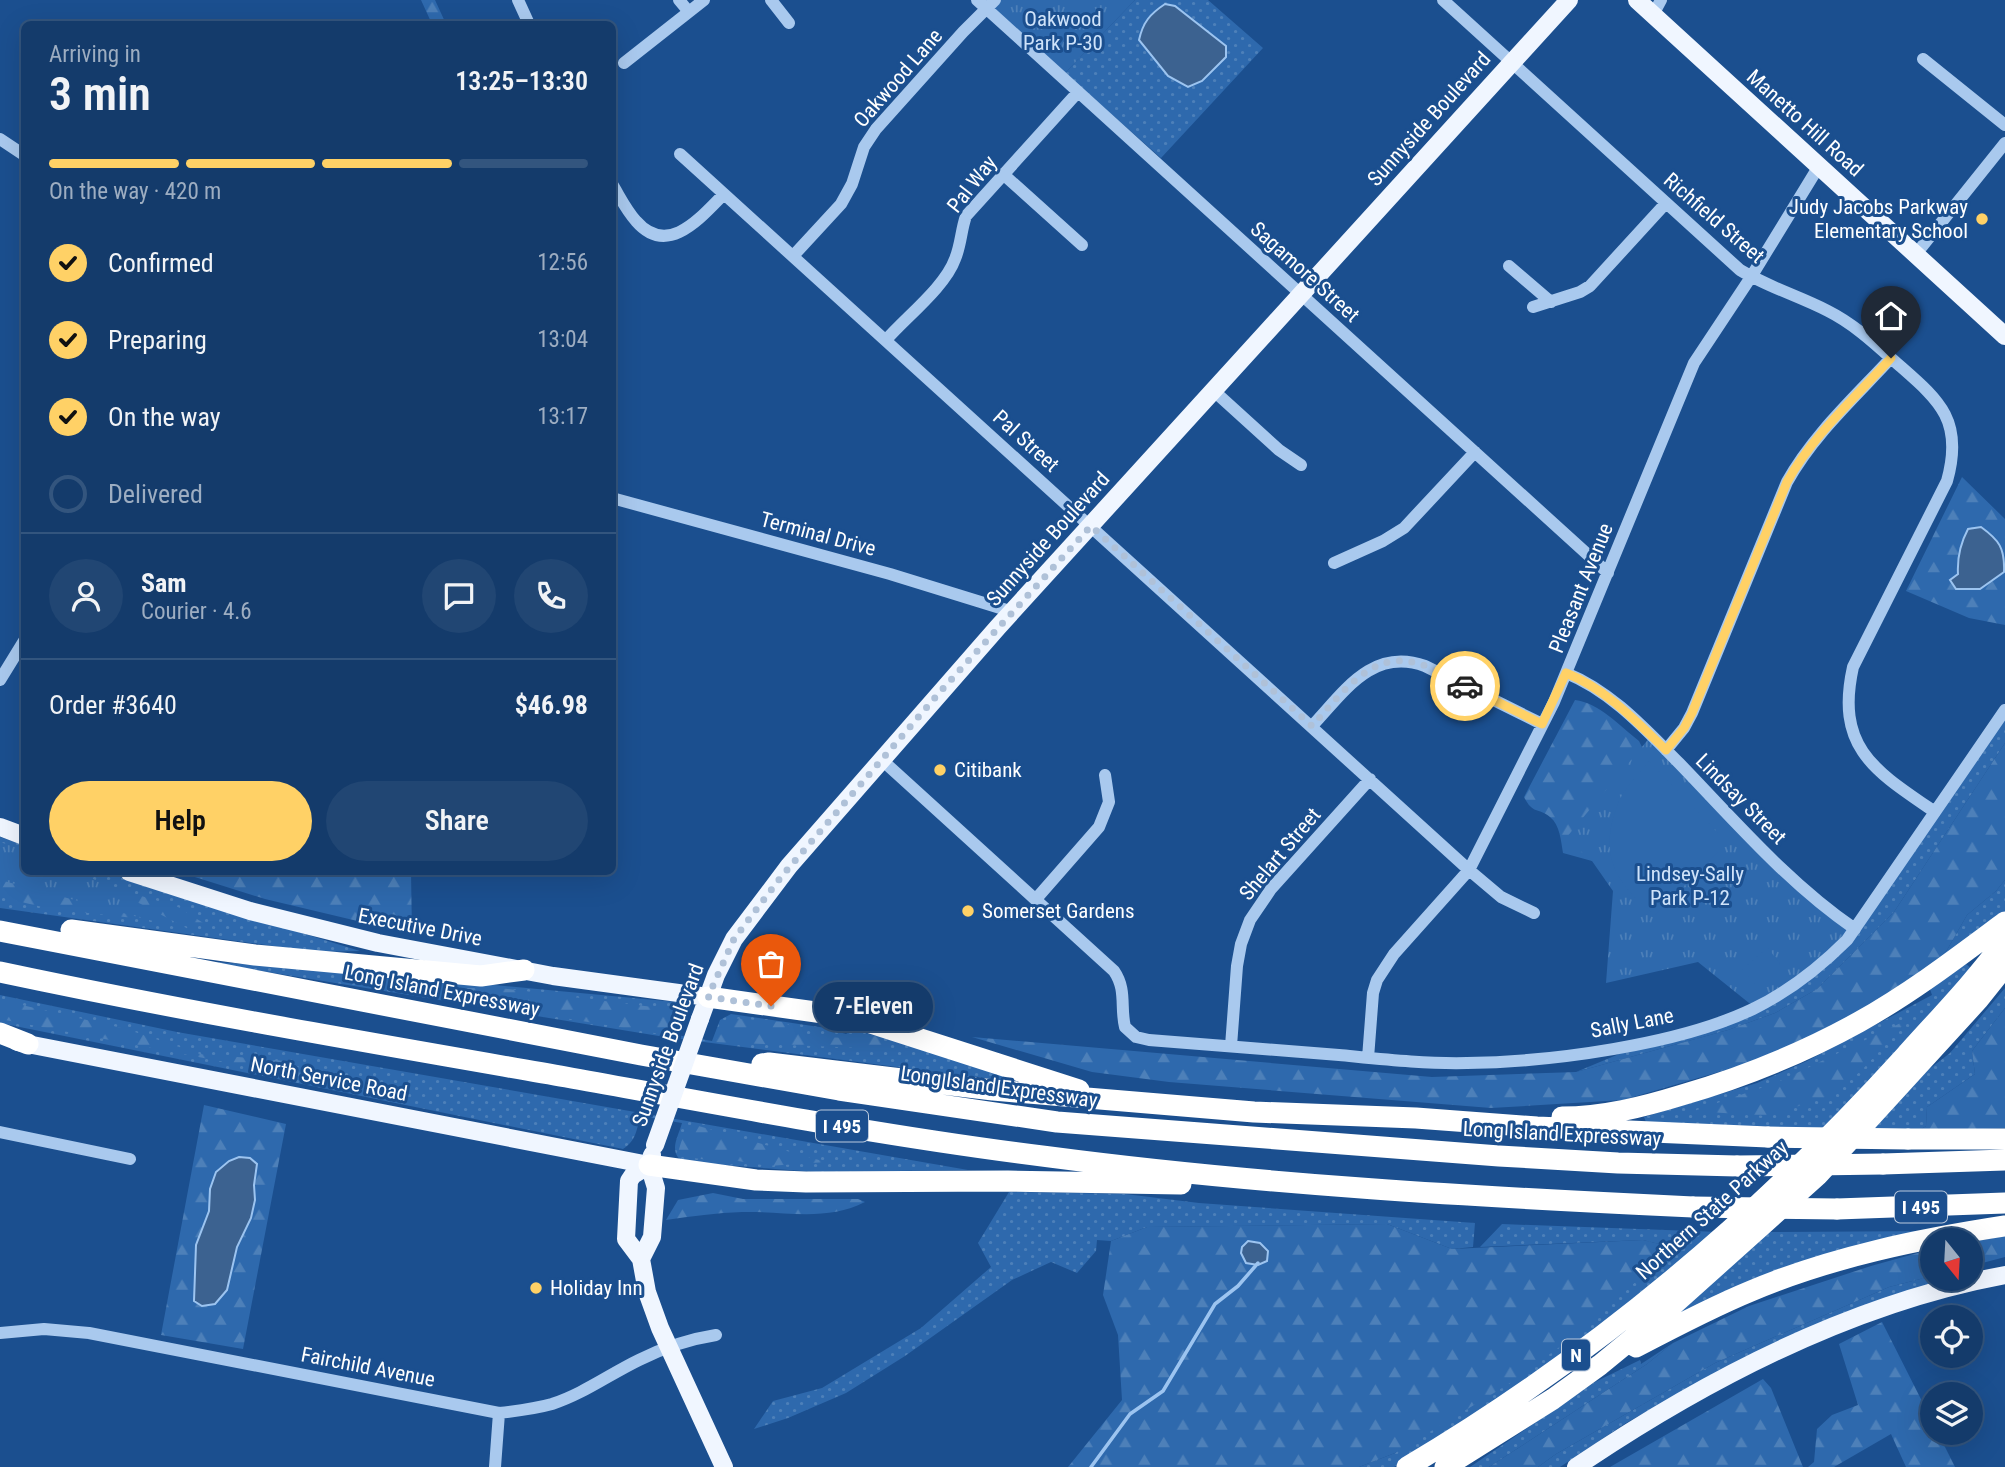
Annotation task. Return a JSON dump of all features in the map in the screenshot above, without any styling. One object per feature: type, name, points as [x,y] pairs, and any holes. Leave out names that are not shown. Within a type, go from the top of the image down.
[{"type":"highway","points":[[0,919],[133,940],[256,955],[481,976],[524,970]]},
{"type":"highway","points":[[1416,1118],[1569,1117],[1617,1112],[1712,1086],[1764,1068],[1861,1021],[1909,991],[2005,922]]},
{"type":"highway","name":"Long Island Expressway","points":[[0,931],[641,1055],[853,1092],[1057,1122],[1499,1157],[1618,1163],[1737,1166],[2005,1160]]},
{"type":"highway","name":"Northern State Parkway","points":[[1407,1467],[1567,1362],[1734,1228],[1871,1094],[1962,993],[2005,940]]},
{"type":"highway","name":"Northern State Parkway","points":[[1445,1467],[1553,1399],[1600,1365],[1672,1306],[1818,1175],[1978,1000],[2005,966]]},
{"type":"highway","name":"I 495","points":[[0,972],[254,1022],[899,1136],[1052,1158],[1215,1175],[1560,1201],[1693,1207],[1837,1209],[2005,1203]]},
{"type":"highway","points":[[708,997],[852,1017],[988,1062],[1067,1084],[1104,1100]]},
{"type":"highway","points":[[0,1033],[28,1044]]},
{"type":"highway","points":[[726,1070],[769,1063],[992,1090],[1254,1112],[1768,1137],[2005,1139]]},
{"type":"highway","points":[[649,1166],[756,1180],[806,1182],[1008,1181],[1364,1186]]},
{"type":"highway","points":[[1600,1365],[1690,1318],[1754,1289],[1890,1248],[2005,1226]]},
{"type":"main road","name":"Sunnyside Boulevard","points":[[641,1259],[652,1237],[656,1188],[649,1166],[708,997],[734,939],[756,908],[1013,612],[1569,0]]},
{"type":"main road","name":"Manetto Hill Road","points":[[1637,0],[1657,7],[1819,166],[2005,336]]},
{"type":"main road","points":[[0,827],[21,835]]},
{"type":"main road","name":"Executive Drive","points":[[138,875],[250,911],[365,940],[524,970],[708,997]]},
{"type":"main road","name":"North Service Road","points":[[0,1038],[649,1166]]},
{"type":"main road","name":"Sunnyside Boulevard","points":[[649,1166],[633,1175],[629,1181],[626,1239],[641,1259],[647,1293],[668,1348],[724,1467]]},
{"type":"main road","points":[[1576,1467],[1678,1403],[1797,1343],[1919,1295],[2005,1275]]},
{"type":"street","points":[[518,0],[528,21]]},
{"type":"street","points":[[679,0],[689,12]]},
{"type":"street","points":[[624,63],[704,0]]},
{"type":"street","points":[[771,0],[789,23]]},
{"type":"street","name":"Richfield Street","points":[[1443,0],[1740,270],[1829,311],[1865,335],[1938,402],[1951,431],[1953,459],[1947,481],[1853,667],[1848,692],[1848,714],[1854,736],[1872,765],[1935,812]]},
{"type":"street","name":"Sagamore Street","points":[[986,3],[1078,92],[1608,573]]},
{"type":"street","name":"Oakwood Lane","points":[[793,256],[841,204],[852,184],[864,147],[876,129],[986,3]]},
{"type":"street","points":[[1923,59],[2005,125]]},
{"type":"street","name":"Pal Way","points":[[886,340],[949,271],[956,258],[966,216],[1078,92]]},
{"type":"street","points":[[0,139],[21,153]]},
{"type":"street","points":[[1916,254],[2005,143]]},
{"type":"street","name":"Pal Street","points":[[680,154],[1469,870],[1501,897],[1534,913]]},
{"type":"street","name":"Pleasant Avenue","points":[[1368,1058],[1373,993],[1382,969],[1469,870],[1566,673],[1694,363],[1819,166]]},
{"type":"street","points":[[1003,174],[1082,245]]},
{"type":"street","points":[[616,190],[637,223],[648,232],[659,235],[681,233],[696,223],[724,194]]},
{"type":"street","points":[[1533,307],[1580,292],[1590,286],[1667,203]]},
{"type":"street","points":[[1509,266],[1550,302]]},
{"type":"street","points":[[1666,750],[1692,713],[1787,482],[1798,462],[1891,358]]},
{"type":"street","points":[[1214,391],[1279,450],[1301,466]]},
{"type":"street","points":[[1334,563],[1383,541],[1404,528],[1475,452]]},
{"type":"street","name":"Terminal Drive","points":[[616,499],[913,580],[1013,612]]},
{"type":"street","points":[[0,680],[21,645]]},
{"type":"street","points":[[1312,726],[1361,674],[1376,666],[1397,661],[1415,662],[1425,666],[1542,724]]},
{"type":"street","name":"Lindsay Street","points":[[1566,673],[1579,678],[1608,697],[1666,750],[1808,894],[1856,929]]},
{"type":"street","name":"Sally Lane","points":[[1036,899],[1114,971],[1124,993],[1125,1027],[1136,1037],[1368,1058],[1465,1063],[1546,1058],[1619,1047],[1704,1027],[1752,1009],[1788,989],[1828,959],[1856,929],[2005,710]]},
{"type":"street","points":[[882,760],[1036,899],[1099,827],[1109,802],[1105,775]]},
{"type":"street","name":"Shelart Street","points":[[1231,1046],[1237,966],[1241,944],[1250,920],[1271,889],[1370,779]]},
{"type":"street","points":[[0,1132],[130,1159]]},
{"type":"street","name":"Fairchild Avenue","points":[[0,1333],[44,1329],[89,1333],[499,1413],[553,1403],[640,1359],[695,1338],[716,1335]]},
{"type":"street","points":[[495,1467],[499,1413]]},
{"type":"green space","points":[[421,0],[435,0],[445,21],[431,21]]},
{"type":"green space","name":"Oakwood Park P-30","points":[[1001,0],[1135,0],[1065,73],[992,8]]},
{"type":"green space","points":[[1135,0],[1208,0],[1263,48],[1161,158],[1065,73]]},
{"type":"green space","points":[[1962,477],[2005,519],[2005,625],[1969,618],[1906,591]]},
{"type":"green space","points":[[1575,700],[1609,716],[1639,741],[1642,747],[1592,861],[1563,853],[1556,824],[1546,814],[1533,809],[1524,797]]},
{"type":"green space","points":[[2005,705],[2005,743],[1894,912],[1817,989],[1775,1013],[1728,1030],[1576,1072],[1667,1034],[1753,1007],[1842,942]]},
{"type":"green space","name":"Lindsey-Sally Park P-12","points":[[1651,736],[1853,929],[1826,957],[1754,1007],[1698,962],[1606,983],[1613,891],[1592,861],[1566,838]]},
{"type":"green space","points":[[2005,743],[2005,880],[1967,915],[1947,950],[1920,979],[1870,1012],[1746,1064],[1623,1100],[1491,1108],[1169,1082],[1092,1072],[972,1037],[1432,1077],[1576,1072],[1728,1030],[1775,1013],[1817,989],[1894,912]]},
{"type":"green space","points":[[1649,761],[1718,833],[1718,852],[1655,915],[1620,878],[1610,851],[1610,836],[1619,801]]},
{"type":"green space","points":[[0,837],[21,844],[21,875],[114,875],[360,951],[316,952],[0,908]]},
{"type":"green space","points":[[0,842],[21,849],[21,875],[86,875],[194,932],[0,880]]},
{"type":"green space","points":[[0,851],[21,869],[21,875],[81,878],[178,907],[208,926],[51,909],[0,897]]},
{"type":"green space","points":[[189,875],[411,875],[412,934],[265,899]]},
{"type":"green space","points":[[2005,880],[2005,913],[1982,926],[1954,957],[1920,979],[1947,950],[1967,915]]},
{"type":"green space","points":[[1768,948],[1780,964],[1755,984],[1742,969]]},
{"type":"green space","points":[[201,961],[356,972],[676,1002],[679,1009],[671,1034],[712,1041],[720,1020],[731,1014],[826,1028],[846,1034],[853,1030],[897,1041],[1006,1077],[1005,1081],[665,1037]]},
{"type":"green space","points":[[1966,964],[1972,969],[1829,1129],[1646,1122],[1644,1117],[1757,1083],[1807,1061],[1932,995],[1930,989]]},
{"type":"green space","points":[[450,988],[499,988],[653,1007],[677,1014],[666,1035],[522,1011],[446,991]]},
{"type":"green space","points":[[2005,988],[2005,1008],[1972,1051],[1975,1074],[1927,1107],[1926,1126],[1917,1132],[1871,1130],[1928,1070],[1950,1053]]},
{"type":"green space","points":[[0,995],[177,1032],[968,1170],[816,1172],[683,1162],[678,1158],[675,1149],[682,1123],[640,1116],[633,1138],[623,1149],[0,1023]]},
{"type":"green space","points":[[0,1000],[126,1029],[200,1054],[286,1061],[329,1082],[0,1019]]},
{"type":"green space","points":[[2005,1008],[2005,1128],[1917,1132],[1926,1126],[1927,1107],[1975,1074],[1972,1051]]},
{"type":"green space","points":[[729,1018],[783,1022],[807,1034],[821,1037],[879,1036],[887,1049],[714,1042]]},
{"type":"green space","points":[[1909,1019],[1862,1070],[1830,1096],[1768,1116],[1694,1111],[1778,1082]]},
{"type":"green space","points":[[204,1105],[286,1124],[243,1349],[161,1335]],"holes":[[[257,1164],[251,1218],[237,1247],[227,1289],[194,1301],[196,1245],[209,1211],[210,1189]]]},
{"type":"green space","points":[[695,1125],[826,1162],[768,1166],[677,1156],[685,1129]]},
{"type":"green space","points":[[1009,1192],[1125,1194],[1199,1203],[1475,1223],[1473,1247],[1452,1249],[1387,1224],[1147,1227],[1111,1241],[1097,1240],[1096,1251],[1077,1273],[1051,1262],[1012,1280],[905,1356],[846,1393],[788,1418],[754,1429],[773,1401],[822,1388],[921,1328],[991,1267],[978,1243]]},
{"type":"green space","points":[[713,1193],[743,1199],[858,1199],[865,1202],[836,1212],[820,1214],[742,1212],[666,1220],[678,1200]]},
{"type":"green space","points":[[1387,1224],[1452,1249],[1643,1240],[1672,1247],[1590,1325],[1507,1385],[1395,1453],[1359,1467],[1068,1467],[1122,1400],[1118,1335],[1103,1295],[1111,1241],[1147,1227]]},
{"type":"green space","points":[[1502,1224],[1720,1232],[1553,1361],[1441,1438],[1394,1467],[1359,1467],[1395,1453],[1671,1247],[1643,1240],[1480,1247]]},
{"type":"green space","points":[[1920,1231],[1920,1240],[1684,1317],[1680,1312],[1765,1232]]},
{"type":"green space","points":[[2005,1236],[2005,1257],[1983,1263],[1983,1240]]},
{"type":"green space","points":[[1920,1252],[1920,1279],[1889,1287],[1715,1363],[1538,1467],[1489,1467],[1647,1364],[1673,1343],[1749,1306]]},
{"type":"green space","points":[[1920,1279],[1920,1292],[1692,1386],[1626,1423],[1560,1467],[1538,1467],[1715,1363],[1889,1287]]},
{"type":"green space","points":[[1882,1322],[1920,1397],[1920,1445],[1944,1445],[1955,1467],[1906,1467],[1891,1434],[1834,1467],[1808,1467],[1814,1462],[1817,1429],[1832,1415],[1858,1405],[1839,1344]]},
{"type":"green space","points":[[1673,1343],[1647,1364],[1489,1467],[1470,1467],[1595,1382],[1640,1360],[1641,1364]]},
{"type":"green space","points":[[1763,1379],[1771,1388],[1803,1467],[1610,1467]]},
{"type":"shaded area","points":[[1165,4],[1175,6],[1226,46],[1226,57],[1202,81],[1188,87],[1168,76],[1139,40],[1148,19]]},
{"type":"shaded area","points":[[1981,527],[2000,545],[2004,572],[1980,589],[1956,589],[1950,580],[1958,574],[1963,540],[1968,529]]},
{"type":"shaded area","points":[[239,1157],[250,1158],[257,1164],[251,1218],[237,1247],[227,1290],[215,1304],[202,1306],[194,1301],[196,1245],[209,1211],[210,1189],[216,1172],[229,1161]]},
{"type":"shaded area","points":[[1248,1241],[1260,1243],[1268,1251],[1267,1261],[1258,1265],[1246,1263],[1241,1253],[1242,1247]]},
{"type":"waterway","points":[[1091,1467],[1130,1414],[1163,1391],[1215,1304],[1238,1286],[1258,1263]]},
{"type":"way so far","points":[[771,1006],[708,997],[734,939],[789,866],[939,693],[1091,526],[1312,726],[1361,674],[1376,666],[1397,661],[1415,662],[1465,686]]},
{"type":"place","name":"Judy Jacobs Parkway Elementary School","points":[[1982,219]]},
{"type":"place","name":"Citibank","points":[[940,770]]},
{"type":"place","name":"Somerset Gardens","points":[[968,911]]},
{"type":"place","name":"7-Eleven","points":[[771,1006]]},
{"type":"place","name":"Holiday Inn","points":[[536,1288]]},
{"type":"route","points":[[1465,686],[1542,724],[1566,673],[1579,678],[1608,697],[1666,750],[1676,740],[1692,713],[1787,482],[1798,462],[1891,358]]}]
